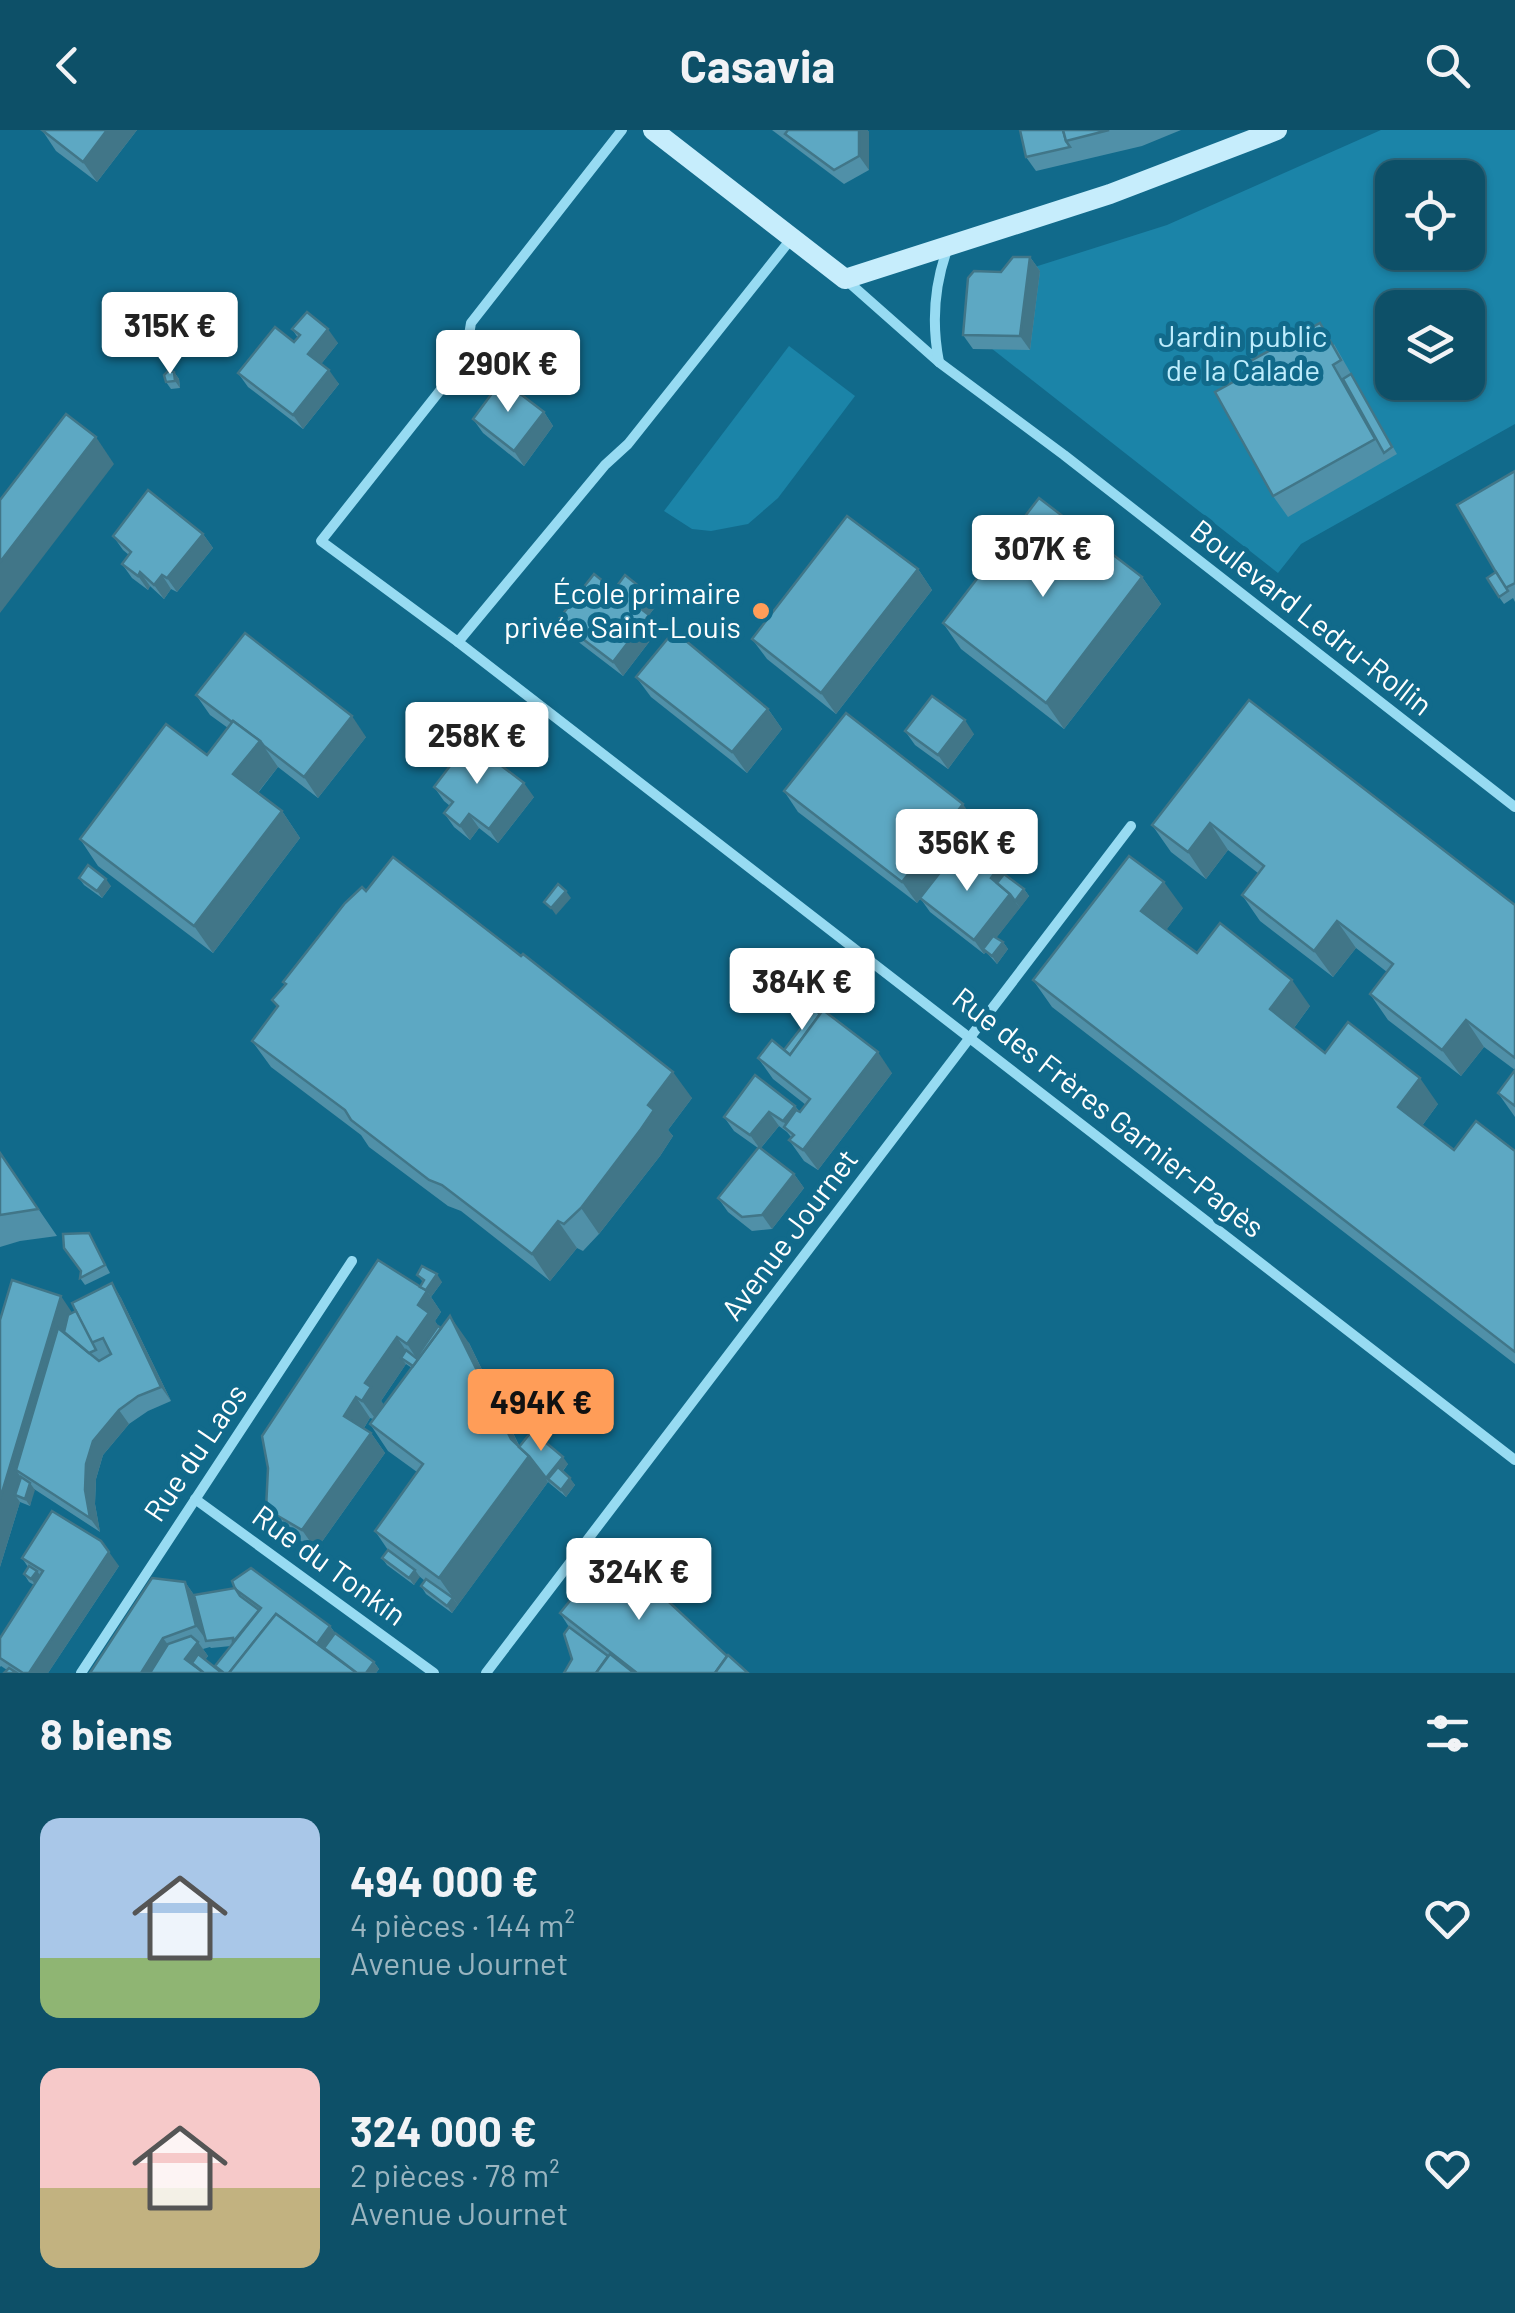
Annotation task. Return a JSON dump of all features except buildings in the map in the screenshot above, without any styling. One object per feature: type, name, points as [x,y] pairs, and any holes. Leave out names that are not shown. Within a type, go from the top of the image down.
[{"type":"street","name":"Rue des Frères Garnier-Pagès","points":[[622,130],[470,323],[465,359],[321,541],[527,695],[1515,1460]]},
{"type":"street","points":[[653,130],[845,279],[1110,194],[1241,138],[1277,130]]},
{"type":"street","points":[[458,642],[605,465],[628,444],[790,239]]},
{"type":"street","points":[[940,363],[933,334],[936,279],[948,245]]},
{"type":"street","name":"Boulevard Ledru-Rollin","points":[[845,279],[940,363],[1515,807]]},
{"type":"street","name":"Avenue Journet","points":[[486,1673],[1131,826]]},
{"type":"street","name":"Rue du Laos","points":[[81,1673],[352,1260]]},
{"type":"street","name":"Rue du Tonkin","points":[[195,1500],[434,1673]]},
{"type":"green space","name":"Jardin public de la Calade","points":[[1381,130],[1515,130],[1515,424],[1301,544],[1278,573],[991,348],[973,349],[978,292],[1022,271],[1167,225]]},
{"type":"green space","points":[[789,346],[855,396],[778,498],[748,524],[711,531],[692,529],[664,511]]},
{"type":"place","name":"École primaire privée Saint-Louis","points":[[761,611]]}]
